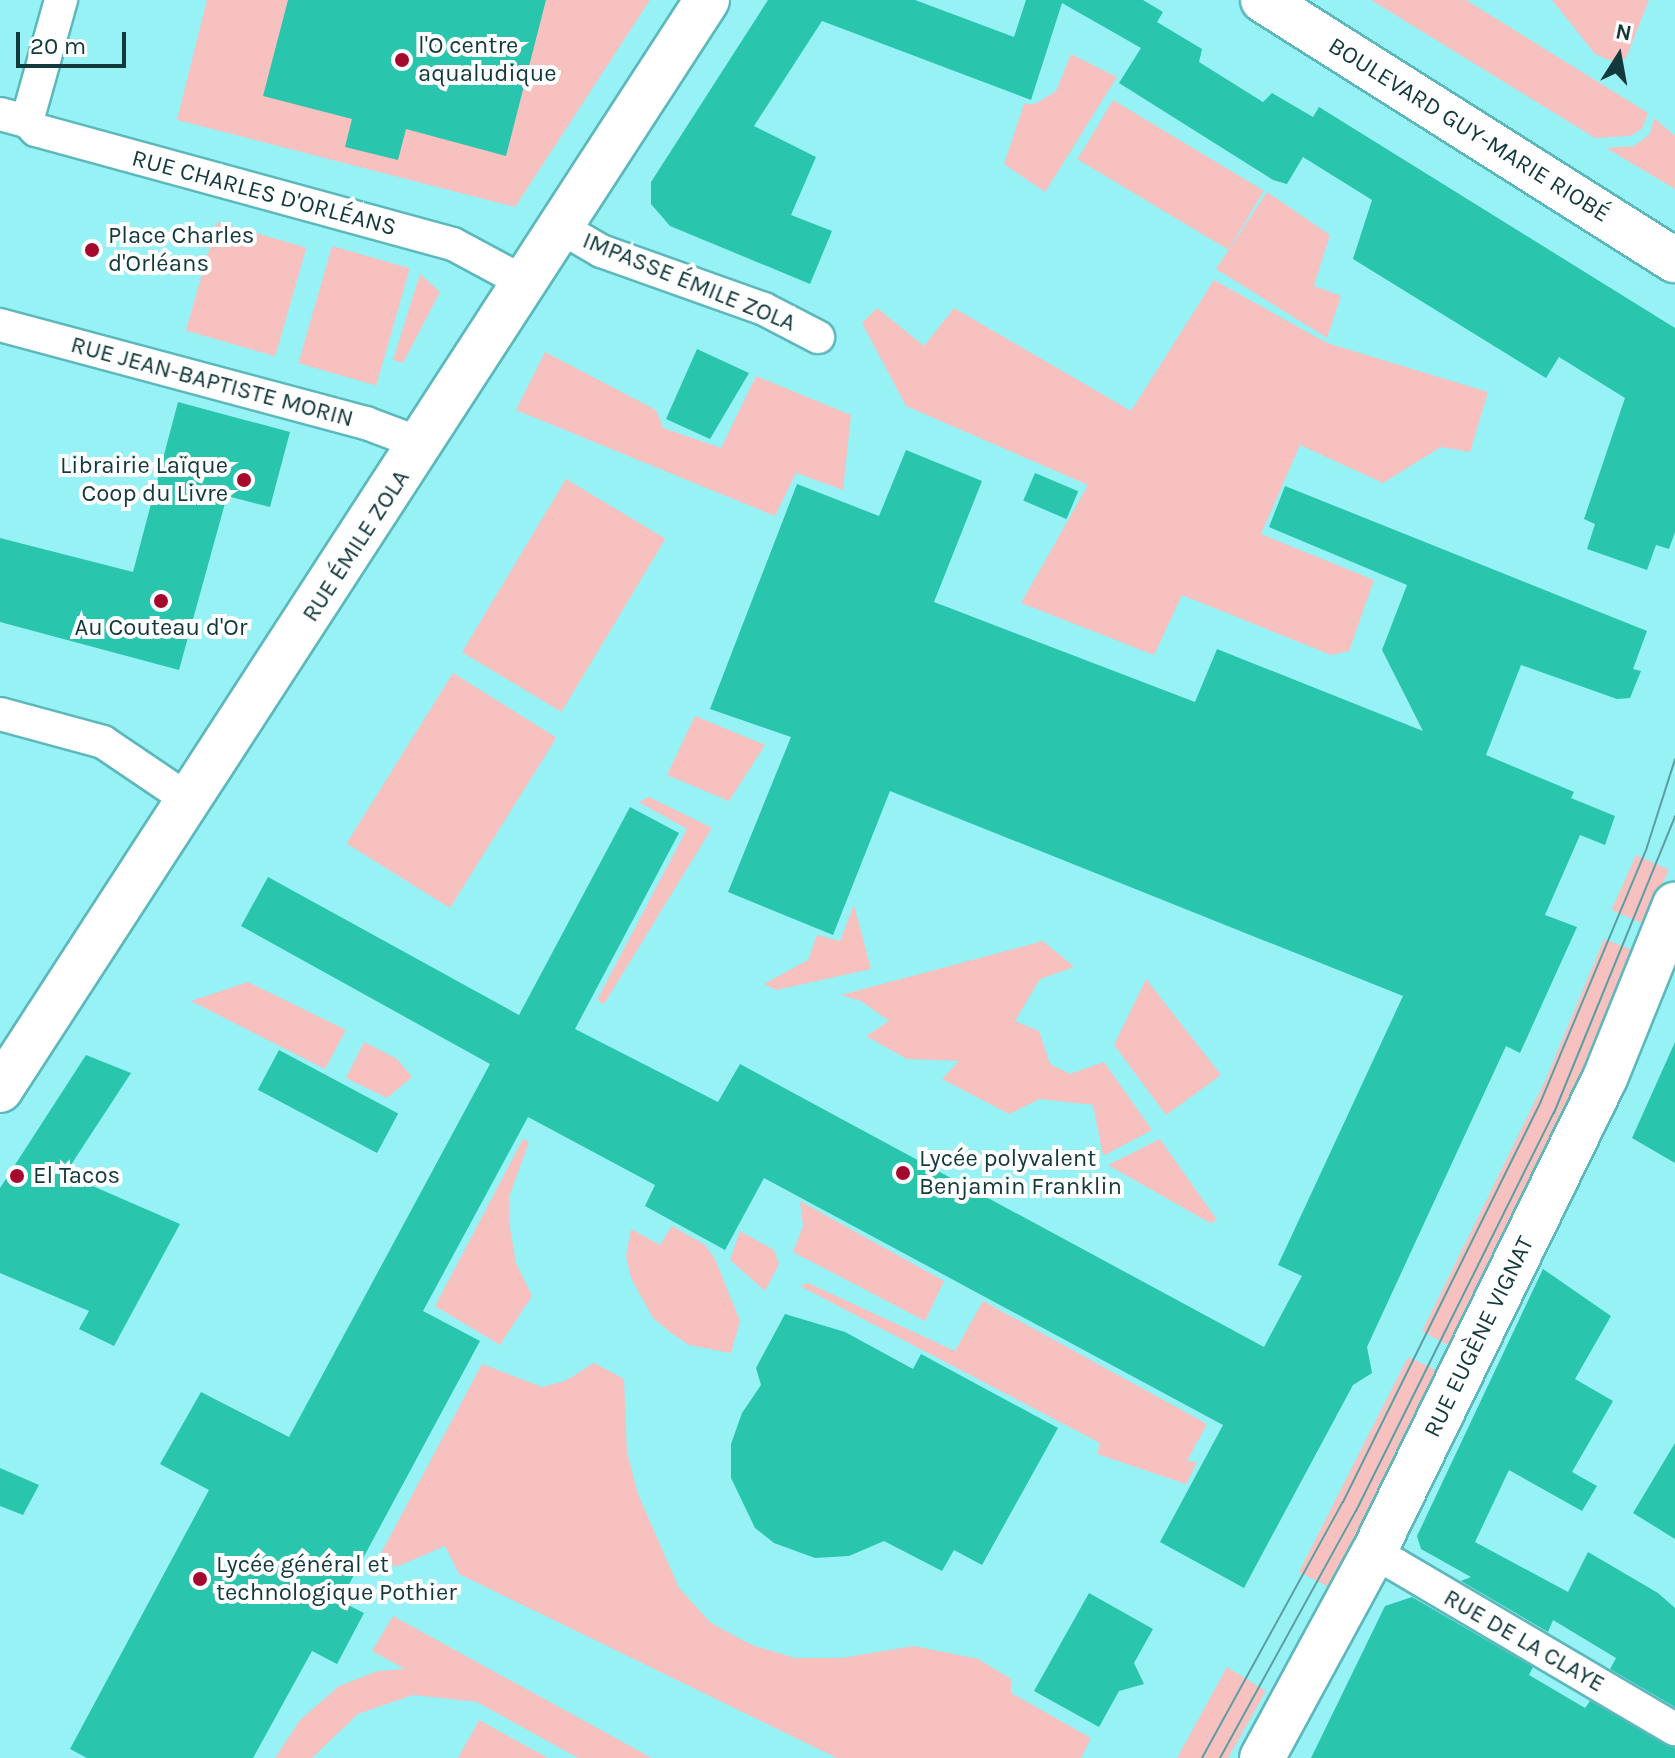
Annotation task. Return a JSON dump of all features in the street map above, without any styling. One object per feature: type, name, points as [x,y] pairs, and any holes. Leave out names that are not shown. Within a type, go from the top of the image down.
[{"type":"street","points":[[13,117],[61,0]]},
{"type":"street","name":"RUE ÉMILE ZOLA","points":[[0,1090],[422,444],[707,0]]},
{"type":"street","name":"BOULEVARD GUY-MARIE RIOBÉ","points":[[1263,0],[1675,260]]},
{"type":"street","name":"RUE CHARLES D'ORLÉANS","points":[[13,117],[36,130],[453,244],[524,282]]},
{"type":"street","name":"IMPASSE ÉMILE ZOLA","points":[[560,227],[601,251],[764,309],[818,337]]},
{"type":"street","name":"RUE JEAN-BAPTISTE MORIN","points":[[0,325],[366,423],[422,444]]},
{"type":"street","points":[[0,714],[103,742],[189,800]]},
{"type":"street","name":"RUE EUGÈNE VIGNAT","points":[[1262,1758],[1374,1552],[1605,1078],[1675,905]]},
{"type":"street","name":"RUE DE LA CLAYE","points":[[1374,1552],[1675,1729]]},
{"type":"shaded area","name":"l'O centre aqualudique","points":[[207,0],[650,0],[515,207],[177,120]]},
{"type":"shaded area","points":[[1371,0],[1466,0],[1648,113],[1642,129],[1630,136],[1595,138]]},
{"type":"shaded area","points":[[1552,0],[1649,0],[1626,58],[1614,62],[1595,54]]},
{"type":"shaded area","points":[[1071,54],[1117,77],[1045,192],[1004,164],[1024,104],[1035,104],[1056,91]]},
{"type":"shaded area","points":[[1113,100],[1264,191],[1228,250],[1077,159]]},
{"type":"shaded area","points":[[1654,118],[1675,136],[1675,189],[1606,148],[1634,146],[1650,134]]},
{"type":"shaded area","points":[[1267,192],[1330,235],[1314,286],[1341,296],[1327,338],[1216,269]]},
{"type":"shaded area","points":[[217,222],[306,248],[275,356],[186,331]]},
{"type":"shaded area","points":[[332,246],[410,268],[376,386],[298,363]]},
{"type":"shaded area","points":[[420,274],[440,292],[403,363],[393,360]]},
{"type":"shaded area","points":[[1214,280],[1327,343],[1488,392],[1470,452],[1441,447],[1383,483],[1300,445],[1261,534],[1374,580],[1349,651],[1331,655],[1182,595],[1154,655],[1021,603],[1088,485],[906,406],[862,323],[877,308],[924,346],[954,308],[1131,411]]},
{"type":"shaded area","points":[[545,352],[656,410],[663,428],[721,448],[756,376],[851,415],[843,490],[796,473],[775,516],[516,410]]},
{"type":"shaded area","points":[[566,479],[665,539],[561,712],[462,652]]},
{"type":"shaded area","points":[[453,673],[556,738],[450,908],[346,843]]},
{"type":"shaded area","points":[[695,716],[765,745],[729,801],[667,775]]},
{"type":"shaded area","points":[[649,797],[712,828],[604,1004],[597,1000],[687,829],[639,802]]},
{"type":"shaded area","points":[[1636,855],[1669,870],[1644,924],[1612,910]]},
{"type":"shaded area","points":[[854,905],[871,969],[776,990],[764,984],[808,960],[817,935],[840,941]]},
{"type":"shaded area","points":[[1604,939],[1638,952],[1575,1096],[1456,1343],[1449,1346],[1422,1331],[1545,1081]]},
{"type":"shaded area","points":[[1043,941],[1074,967],[1040,979],[1015,1021],[1039,1031],[1050,1064],[1070,1074],[1104,1062],[1152,1130],[1103,1156],[1093,1105],[1040,1099],[1009,1114],[942,1079],[959,1061],[907,1059],[866,1036],[889,1021],[861,1001],[841,995]]},
{"type":"shaded area","points":[[1146,979],[1221,1075],[1166,1115],[1114,1045]]},
{"type":"shaded area","points":[[248,982],[346,1030],[325,1069],[191,1001]]},
{"type":"shaded area","points":[[364,1042],[397,1059],[412,1077],[387,1098],[346,1078]]},
{"type":"shaded area","points":[[523,1139],[529,1142],[509,1197],[509,1222],[516,1263],[532,1296],[500,1345],[435,1306]]},
{"type":"shaded area","points":[[1160,1139],[1217,1220],[1210,1223],[1108,1165]]},
{"type":"shaded area","points":[[800,1201],[944,1281],[925,1321],[793,1252],[803,1226]]},
{"type":"shaded area","points":[[672,1226],[705,1245],[715,1259],[740,1321],[731,1353],[689,1345],[671,1333],[653,1318],[631,1278],[626,1256],[631,1229],[660,1245]]},
{"type":"shaded area","points":[[740,1231],[774,1250],[779,1264],[765,1291],[730,1260]]},
{"type":"shaded area","points":[[808,1283],[955,1351],[983,1301],[1207,1424],[1187,1461],[1197,1462],[1186,1484],[1097,1454],[1100,1443],[800,1286]]},
{"type":"shaded area","points":[[1408,1357],[1436,1370],[1438,1378],[1333,1589],[1299,1572]]},
{"type":"shaded area","points":[[594,1363],[624,1379],[627,1452],[638,1494],[679,1588],[711,1623],[752,1645],[795,1658],[841,1658],[914,1646],[978,1659],[1011,1679],[1011,1693],[1091,1738],[1081,1758],[837,1758],[459,1574],[445,1546],[396,1567],[380,1555],[482,1364],[542,1387],[565,1381]]},
{"type":"shaded area","points":[[393,1616],[652,1758],[578,1758],[477,1702],[413,1695],[358,1714],[312,1758],[275,1758],[300,1720],[339,1686],[378,1671],[405,1669],[372,1651]]},
{"type":"shaded area","points":[[1227,1667],[1266,1691],[1228,1758],[1177,1758]]},
{"type":"shaded area","points":[[479,1720],[548,1758],[458,1758]]},
{"type":"building","points":[[288,0],[546,0],[506,156],[406,129],[398,160],[345,147],[352,119],[263,96]]},
{"type":"building","points":[[768,0],[915,0],[1014,37],[1026,0],[1143,0],[1163,12],[1157,22],[1202,49],[1199,62],[1263,102],[1272,93],[1313,117],[1319,107],[1675,328],[1675,532],[1669,549],[1656,545],[1647,570],[1587,549],[1595,524],[1584,519],[1625,398],[1559,357],[1546,378],[1353,259],[1372,200],[1303,157],[1287,184],[1273,180],[1119,83],[1141,48],[1062,3],[1031,100],[822,21],[754,126],[816,157],[791,215],[832,231],[810,284],[670,226],[651,204],[651,182]]},
{"type":"building","points":[[697,349],[749,373],[710,439],[666,419]]},
{"type":"building","points":[[178,402],[290,432],[270,507],[227,496],[179,670],[0,622],[0,538],[133,572]]},
{"type":"building","points":[[906,450],[982,481],[934,602],[1195,702],[1217,649],[1423,731],[1382,650],[1407,585],[1269,527],[1285,486],[1647,631],[1633,669],[1641,671],[1630,698],[1617,699],[1521,665],[1486,755],[1574,792],[1571,798],[1615,816],[1605,845],[1580,835],[1545,915],[1577,927],[1520,1053],[1506,1046],[1367,1347],[1372,1373],[1353,1385],[1244,1588],[1160,1542],[1223,1425],[764,1178],[725,1250],[645,1206],[655,1185],[528,1117],[423,1311],[480,1341],[340,1601],[364,1613],[337,1664],[312,1651],[253,1758],[87,1758],[70,1749],[209,1490],[160,1464],[201,1392],[289,1437],[490,1064],[241,926],[268,877],[519,1015],[630,807],[679,833],[575,1029],[718,1102],[740,1064],[1264,1347],[1302,1276],[1278,1265],[1403,996],[890,791],[833,935],[728,892],[791,737],[710,709],[797,484],[879,516]]},
{"type":"building","points":[[1035,473],[1078,491],[1067,519],[1023,501]]},
{"type":"building","points":[[1675,1042],[1675,1163],[1632,1138]]},
{"type":"building","points":[[279,1050],[398,1113],[377,1153],[258,1090]]},
{"type":"building","points":[[86,1055],[131,1073],[65,1174],[180,1224],[114,1346],[79,1329],[89,1311],[0,1273],[0,1188]]},
{"type":"building","points":[[1543,1269],[1611,1316],[1575,1379],[1613,1401],[1572,1472],[1597,1486],[1582,1511],[1509,1470],[1475,1542],[1568,1592],[1588,1552],[1658,1593],[1675,1608],[1675,1707],[1610,1669],[1616,1658],[1553,1620],[1548,1632],[1461,1581],[1471,1577],[1421,1549],[1417,1536]]},
{"type":"building","points":[[785,1314],[845,1332],[913,1369],[921,1354],[1058,1428],[982,1565],[954,1550],[942,1571],[884,1541],[849,1556],[815,1558],[774,1543],[755,1528],[731,1478],[731,1444],[742,1413],[761,1385],[756,1368]]},
{"type":"building","points":[[1675,1443],[1675,1539],[1633,1513]]},
{"type":"building","points":[[0,1468],[39,1485],[23,1515],[0,1506]]},
{"type":"building","points":[[1089,1593],[1153,1629],[1134,1663],[1144,1684],[1119,1691],[1099,1727],[1034,1691]]},
{"type":"building","points":[[1412,1597],[1533,1667],[1529,1675],[1585,1708],[1590,1701],[1675,1748],[1675,1758],[1311,1758],[1385,1606]]},
{"type":"tram line","points":[[1202,1758],[1343,1502],[1541,1101],[1647,847],[1675,759]]},
{"type":"tram line","points":[[1220,1758],[1356,1511],[1554,1113],[1675,816]]},
{"type":"place","name":"l'O centre aqualudique","points":[[402,60]]},
{"type":"place","name":"Place Charles d'Orléans","points":[[92,250]]},
{"type":"place","name":"Librairie Laïque Coop du Livre","points":[[244,480]]},
{"type":"place","name":"Au Couteau d'Or","points":[[161,601]]},
{"type":"place","name":"Lycée polyvalent Benjamin Franklin","points":[[903,1173]]},
{"type":"place","name":"El Tacos","points":[[17,1176]]},
{"type":"place","name":"Lycée général et technologique Pothier","points":[[200,1579]]}]
